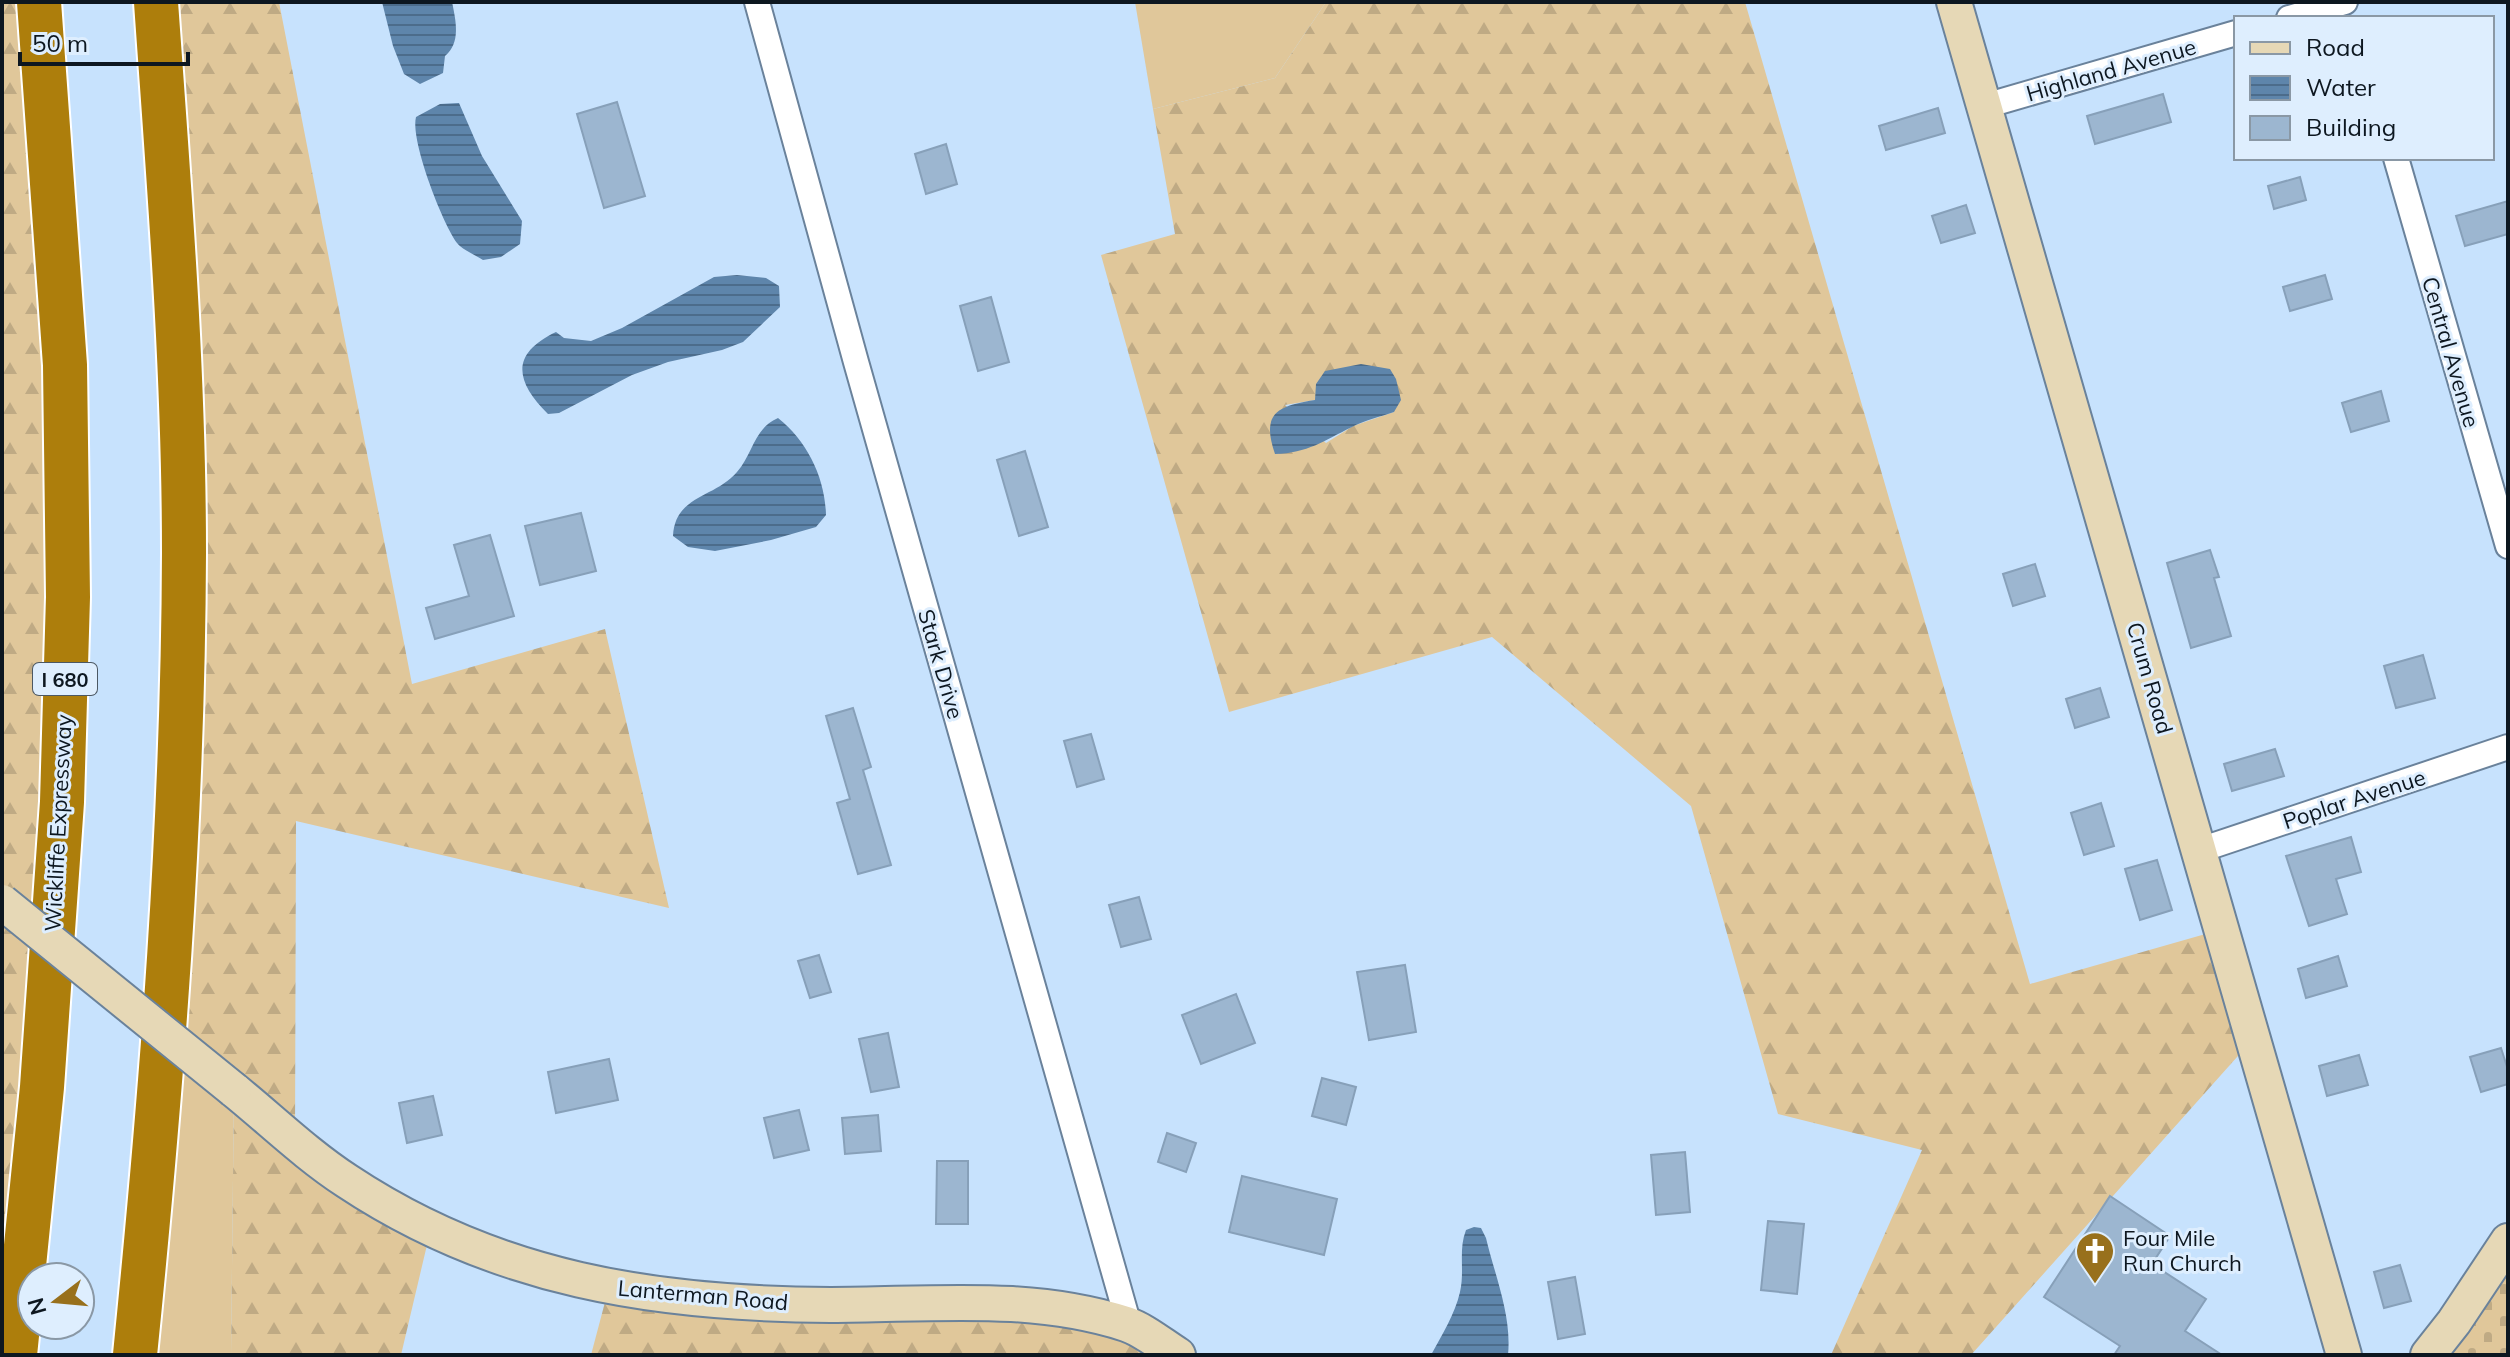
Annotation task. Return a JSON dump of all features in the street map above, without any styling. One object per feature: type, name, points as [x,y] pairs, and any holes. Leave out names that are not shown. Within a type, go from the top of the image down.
[{"type":"highway","name":"Wickliffe Expressway","points":[[15,1355],[42,1087],[62,802],[68,597],[65,365],[39,2]]},
{"type":"highway","points":[[135,1355],[177,858],[182,717],[184,550],[180,335],[156,2]]},
{"type":"street","name":"Stark Drive","points":[[757,2],[1129,1325]]},
{"type":"street","name":"Crum Road","points":[[1954,2],[2344,1355]]},
{"type":"street","points":[[2296,16],[2345,2]]},
{"type":"street","name":"Highland Avenue","points":[[1985,106],[2234,34]]},
{"type":"street","name":"Central Avenue","points":[[2397,160],[2508,546]]},
{"type":"street","name":"Poplar Avenue","points":[[2200,850],[2508,747]]},
{"type":"street","name":"Lanterman Road","points":[[2,902],[344,1179],[382,1203],[482,1251],[565,1278],[642,1293],[723,1301],[829,1305],[1012,1303],[1055,1308],[1129,1325],[1178,1355]]},
{"type":"street","points":[[2428,1355],[2508,1241]]},
{"type":"green space","points":[[2,2],[39,2],[62,802],[2,1355]]},
{"type":"green space","points":[[156,2],[279,2],[412,684],[605,629],[669,908],[296,821],[295,1140],[431,1228],[401,1355],[231,1355],[234,1090],[163,1033],[177,858]]},
{"type":"green space","points":[[1135,2],[1326,2],[1275,78],[1153,109]]},
{"type":"green space","points":[[1326,2],[1745,2],[2030,984],[2223,929],[2254,1038],[1971,1355],[1831,1355],[1922,1150],[1778,1114],[1691,806],[1492,637],[1229,712],[1101,255],[1175,234],[1153,109],[1275,78]],"holes":[[[1315,400],[1394,412],[1353,426],[1326,443],[1285,405]]]},
{"type":"green space","points":[[163,1033],[234,1090],[231,1355],[135,1355]]},
{"type":"green space","points":[[2508,1241],[2508,1355],[2428,1355]]},
{"type":"green space","points":[[609,1287],[1012,1303],[1178,1355],[591,1355]]},
{"type":"water","points":[[382,2],[452,2],[455,38],[445,56],[443,73],[420,84],[404,74]]},
{"type":"water","points":[[459,103],[482,156],[522,221],[520,244],[501,257],[483,260],[457,243],[436,200],[422,161],[415,128],[416,117],[440,104]]},
{"type":"water","points":[[737,275],[766,278],[779,286],[780,307],[743,342],[632,375],[559,413],[548,414],[529,390],[522,369],[531,349],[541,340],[556,332],[564,338],[591,341],[622,328],[714,277]]},
{"type":"water","points":[[1361,364],[1390,369],[1401,400],[1394,412],[1362,422],[1306,449],[1275,454],[1270,429],[1271,420],[1276,414],[1291,405],[1315,400],[1316,384],[1325,371]]},
{"type":"water","points":[[778,418],[806,449],[818,474],[826,515],[816,527],[715,551],[688,547],[673,536],[681,512],[728,481],[764,428]]},
{"type":"water","points":[[1481,1228],[1486,1238],[1502,1296],[1508,1326],[1508,1355],[1431,1355],[1458,1300],[1464,1238],[1466,1230]]},
{"type":"building","points":[[2163,94],[2171,122],[2095,144],[2087,116]]},
{"type":"building","points":[[617,102],[645,196],[604,208],[577,114]]},
{"type":"building","points":[[1938,108],[1945,133],[1886,150],[1879,126]]},
{"type":"building","points":[[946,144],[957,184],[926,194],[915,154]]},
{"type":"building","points":[[2300,177],[2306,200],[2274,209],[2268,186]]},
{"type":"building","points":[[2508,201],[2508,234],[2465,246],[2456,216]]},
{"type":"building","points":[[1966,205],[1975,233],[1941,243],[1932,216]]},
{"type":"building","points":[[2325,275],[2332,299],[2290,311],[2283,287]]},
{"type":"building","points":[[991,297],[1009,362],[978,371],[960,306]]},
{"type":"building","points":[[2381,391],[2389,421],[2351,432],[2342,403]]},
{"type":"building","points":[[1025,451],[1048,527],[1019,536],[997,460]]},
{"type":"building","points":[[581,513],[596,571],[540,585],[525,526]]},
{"type":"building","points":[[490,535],[514,616],[435,639],[426,608],[469,596],[454,545]]},
{"type":"building","points":[[2210,550],[2219,577],[2214,578],[2231,636],[2191,648],[2167,563]]},
{"type":"building","points":[[2035,564],[2045,596],[2013,606],[2003,574]]},
{"type":"building","points":[[2423,655],[2435,698],[2396,708],[2384,666]]},
{"type":"building","points":[[2100,688],[2109,717],[2075,728],[2066,699]]},
{"type":"building","points":[[853,708],[871,767],[863,770],[891,865],[858,874],[837,803],[850,799],[826,716]]},
{"type":"building","points":[[1091,734],[1104,779],[1077,787],[1064,741]]},
{"type":"building","points":[[2275,749],[2284,776],[2232,791],[2224,764]]},
{"type":"building","points":[[2101,803],[2114,846],[2084,855],[2071,813]]},
{"type":"building","points":[[2351,837],[2361,872],[2336,879],[2347,914],[2309,926],[2286,856]]},
{"type":"building","points":[[2157,860],[2172,910],[2140,920],[2125,869]]},
{"type":"building","points":[[1139,897],[1151,939],[1121,947],[1109,905]]},
{"type":"building","points":[[819,955],[831,992],[810,998],[798,961]]},
{"type":"building","points":[[2338,956],[2347,986],[2306,998],[2298,969]]},
{"type":"building","points":[[1405,965],[1416,1032],[1369,1040],[1357,972]]},
{"type":"building","points":[[1236,994],[1255,1043],[1201,1064],[1182,1015]]},
{"type":"building","points":[[888,1033],[899,1087],[871,1092],[859,1039]]},
{"type":"building","points":[[2501,1048],[2508,1070],[2508,1084],[2481,1092],[2470,1057]]},
{"type":"building","points":[[2359,1055],[2368,1085],[2327,1096],[2319,1066]]},
{"type":"building","points":[[609,1059],[618,1100],[556,1113],[548,1072]]},
{"type":"building","points":[[1322,1078],[1356,1087],[1346,1125],[1312,1116]]},
{"type":"building","points":[[433,1096],[442,1135],[407,1143],[399,1103]]},
{"type":"building","points":[[799,1110],[809,1150],[774,1158],[764,1118]]},
{"type":"building","points":[[878,1115],[881,1151],[845,1154],[842,1118]]},
{"type":"building","points":[[1167,1133],[1196,1143],[1186,1172],[1158,1162]]},
{"type":"building","points":[[1685,1152],[1690,1212],[1656,1215],[1651,1155]]},
{"type":"building","points":[[937,1161],[968,1161],[968,1224],[936,1224]]},
{"type":"building","points":[[1242,1176],[1337,1199],[1324,1255],[1229,1232]]},
{"type":"building","name":"Four Mile Run Church","points":[[2110,1196],[2170,1236],[2152,1264],[2206,1299],[2185,1331],[2222,1355],[2114,1355],[2120,1346],[2044,1297]]},
{"type":"building","points":[[1768,1221],[1804,1224],[1797,1294],[1761,1290]]},
{"type":"building","points":[[2400,1265],[2411,1301],[2384,1308],[2374,1272]]},
{"type":"building","points":[[1575,1277],[1585,1334],[1558,1339],[1548,1282]]},
{"type":"place","name":"Four Mile Run Church","points":[[2095,1285]]}]
